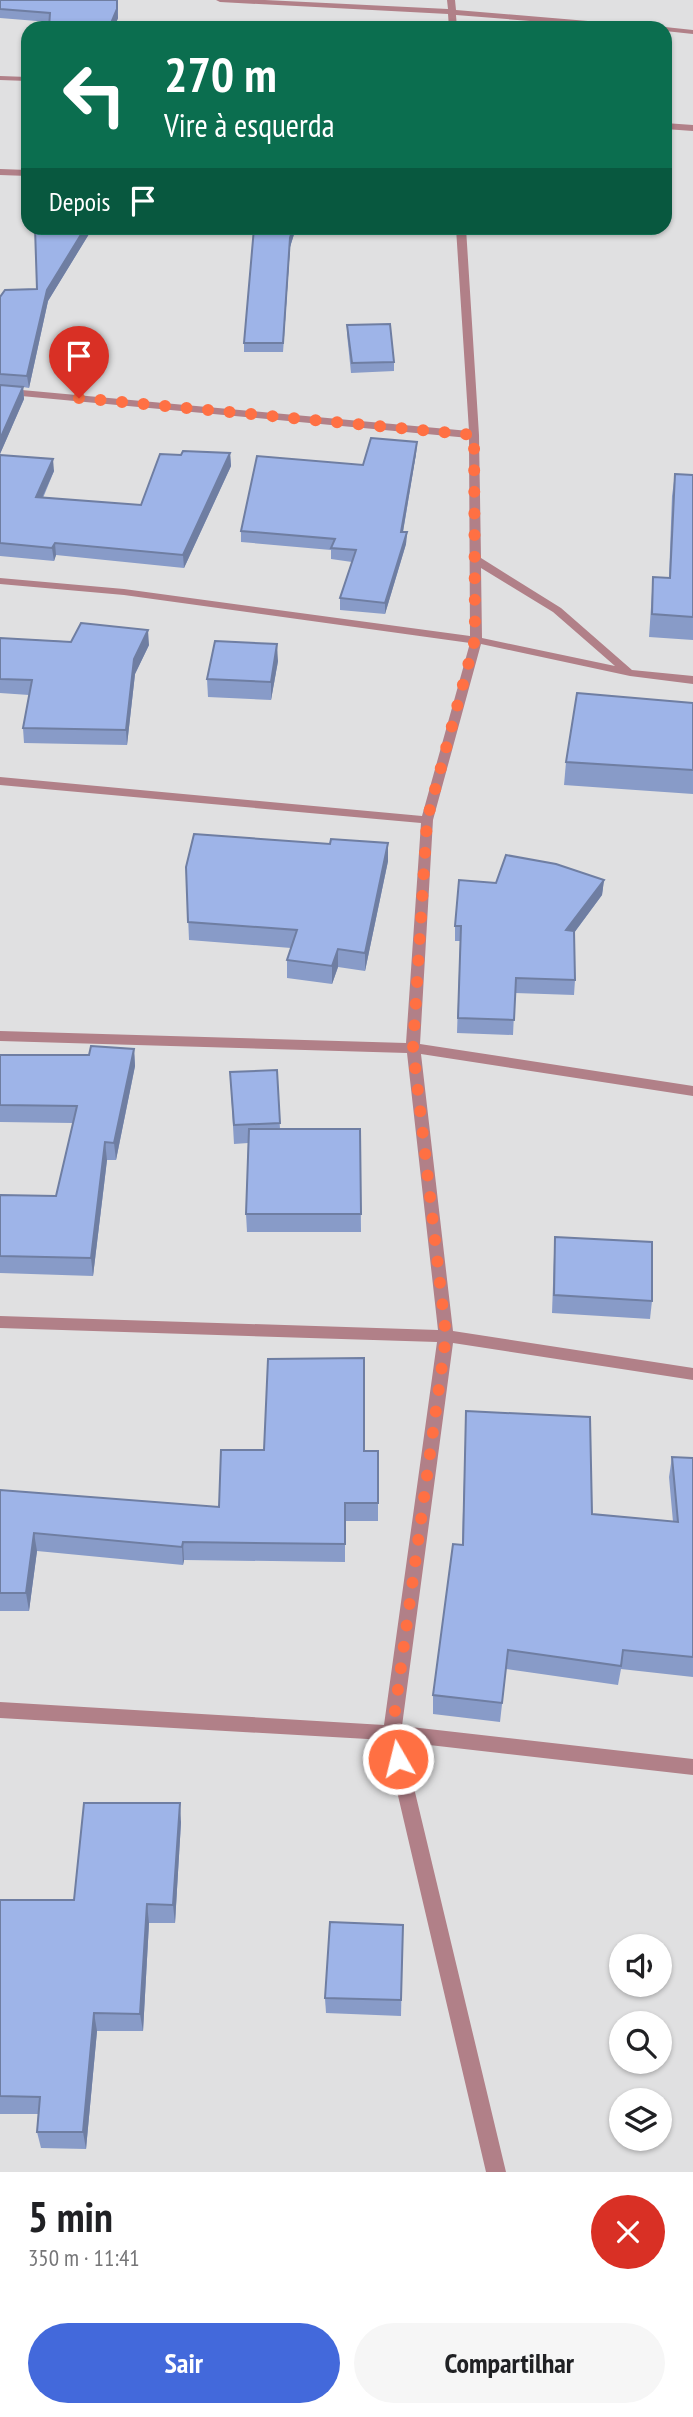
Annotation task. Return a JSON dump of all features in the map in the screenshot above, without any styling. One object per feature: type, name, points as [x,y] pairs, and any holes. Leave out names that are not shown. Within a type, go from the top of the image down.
[{"type":"street","points":[[220,0],[451,12],[561,21]]},
{"type":"street","points":[[451,0],[452,21]]},
{"type":"street","points":[[672,30],[693,32]]},
{"type":"street","points":[[0,78],[21,79]]},
{"type":"street","points":[[672,126],[693,128]]},
{"type":"street","points":[[0,172],[21,173]]},
{"type":"street","points":[[461,235],[474,435],[475,639],[427,820],[413,1048],[446,1336],[392,1733],[496,2172]]},
{"type":"street","points":[[0,391],[474,435]]},
{"type":"street","points":[[476,560],[557,610],[630,673]]},
{"type":"street","points":[[0,581],[124,592],[475,639],[630,673],[693,680]]},
{"type":"street","points":[[0,781],[98,787],[427,820]]},
{"type":"street","points":[[0,1036],[413,1048],[693,1091]]},
{"type":"street","points":[[0,1321],[446,1336],[693,1374]]},
{"type":"street","points":[[0,1710],[392,1733],[693,1767]]},
{"type":"building","points":[[0,0],[117,0],[117,9],[112,21],[49,21],[50,13],[0,9]]},
{"type":"building","points":[[35,235],[81,235],[47,290],[27,376],[0,374],[0,297],[5,290],[37,289]]},
{"type":"building","points":[[253,235],[291,235],[283,343],[244,343]]},
{"type":"building","points":[[390,324],[394,362],[352,363],[347,325]]},
{"type":"building","points":[[0,385],[23,387],[0,439]]},
{"type":"building","points":[[371,438],[417,442],[401,532],[407,532],[385,603],[340,598],[356,550],[331,548],[335,539],[241,531],[257,456],[363,465]]},
{"type":"building","points":[[183,451],[230,453],[183,555],[55,543],[52,548],[0,543],[0,455],[53,459],[36,497],[141,505],[160,454],[181,455]]},
{"type":"building","points":[[675,474],[693,475],[693,617],[652,614],[653,577],[670,578]]},
{"type":"building","points":[[81,623],[148,630],[134,659],[126,730],[23,728],[32,680],[0,679],[0,638],[71,642]]},
{"type":"building","points":[[215,641],[277,644],[271,682],[207,679]]},
{"type":"building","points":[[577,693],[693,703],[693,770],[566,762]]},
{"type":"building","points":[[194,834],[330,844],[331,839],[388,843],[365,953],[338,949],[332,966],[287,960],[297,930],[188,922],[186,867]]},
{"type":"building","points":[[506,855],[556,864],[604,880],[566,930],[574,931],[575,980],[516,978],[514,1020],[458,1018],[461,926],[455,926],[459,880],[496,883]]},
{"type":"building","points":[[91,1046],[134,1049],[114,1143],[105,1142],[91,1258],[0,1256],[0,1195],[56,1196],[77,1106],[0,1105],[0,1055],[89,1055]]},
{"type":"building","points":[[277,1070],[280,1123],[234,1125],[230,1072]]},
{"type":"building","points":[[249,1129],[360,1129],[361,1214],[246,1214]]},
{"type":"building","points":[[555,1237],[652,1242],[652,1301],[554,1295]]},
{"type":"building","points":[[364,1358],[364,1451],[378,1451],[378,1503],[345,1503],[345,1544],[183,1542],[182,1547],[34,1533],[26,1593],[0,1593],[0,1490],[219,1507],[221,1450],[264,1450],[268,1359]]},
{"type":"building","points":[[466,1411],[590,1417],[592,1514],[678,1522],[672,1457],[693,1458],[693,1657],[623,1650],[621,1666],[508,1650],[502,1703],[433,1695],[453,1544],[463,1545]]},
{"type":"building","points":[[84,1803],[180,1803],[173,1905],[147,1904],[140,2014],[94,2013],[83,2132],[37,2132],[40,2097],[0,2096],[0,1900],[74,1900]]},
{"type":"building","points":[[330,1922],[403,1925],[401,2000],[325,1998]]},
{"type":"route","points":[[79,398],[474,435],[475,639],[427,820],[413,1048],[446,1336],[392,1733],[398,1759]]}]
